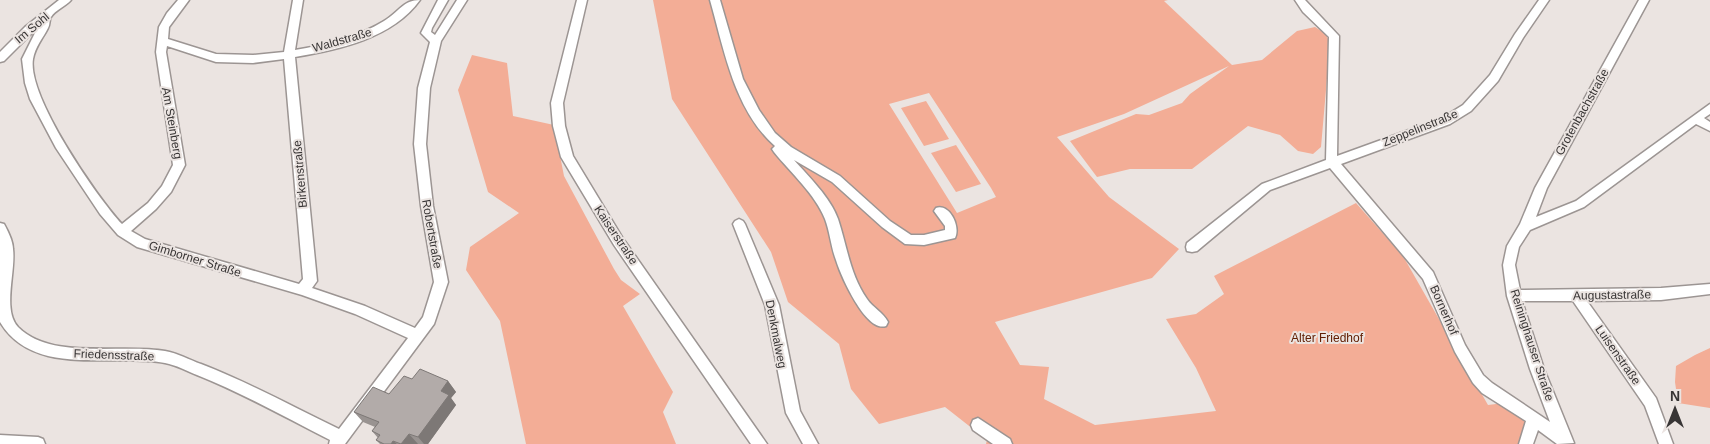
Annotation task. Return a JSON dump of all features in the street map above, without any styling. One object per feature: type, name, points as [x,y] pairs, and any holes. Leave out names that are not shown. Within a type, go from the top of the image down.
[{"type":"street","name":"Im Sohl","points":[[0,58],[30,29],[66,0]]},
{"type":"street","name":"Am Steinberg","points":[[122,231],[152,206],[167,189],[179,165],[161,52],[164,27],[171,15],[184,0]]},
{"type":"street","points":[[289,55],[298,0]]},
{"type":"street","name":"Waldstraße","points":[[162,42],[176,43],[198,53],[218,58],[242,59],[289,55],[349,40],[376,30],[398,16],[415,0]]},
{"type":"street","points":[[436,41],[426,33],[427,28],[444,0]]},
{"type":"street","name":"Robertstraße","points":[[338,440],[429,320],[441,282],[427,206],[420,144],[424,88],[436,41],[462,0]]},
{"type":"street","name":"Kaiserstraße","points":[[582,0],[557,103],[567,157],[618,241],[760,444]]},
{"type":"street","points":[[715,0],[738,79],[754,112],[771,136],[776,147],[816,194],[831,218],[842,260],[862,303],[881,322]]},
{"type":"street","points":[[1192,247],[1266,186],[1332,162],[1334,36],[1304,8],[1300,0]]},
{"type":"street","name":"Zeppelinstraße","points":[[1332,162],[1446,121],[1467,108],[1494,78],[1519,36],[1544,0]]},
{"type":"street","name":"Grotenbachstraße","points":[[1526,226],[1541,188],[1644,0]]},
{"type":"street","name":"Gimborner Straße","points":[[46,17],[46,24],[29,51],[27,64],[33,90],[47,124],[58,142],[104,209],[122,231],[141,243],[302,290],[360,310],[418,336]]},
{"type":"street","name":"Birkenstraße","points":[[289,55],[310,281],[302,290]]},
{"type":"street","points":[[1526,226],[1580,204],[1710,108]]},
{"type":"street","points":[[1696,119],[1710,127]]},
{"type":"street","points":[[771,136],[793,154],[836,179],[886,224],[909,240],[924,240],[951,234],[952,225],[940,211]]},
{"type":"street","name":"Bornerhof","points":[[1332,162],[1428,276],[1460,348],[1478,379],[1500,397],[1534,418],[1567,444]]},
{"type":"street","name":"Denkmalweg","points":[[739,224],[772,305],[793,413],[811,444]]},
{"type":"street","name":"Reininghauser Straße","points":[[1526,226],[1513,246],[1510,265],[1514,296],[1537,369],[1567,444]]},
{"type":"street","name":"Friedensstraße","points":[[0,228],[8,248],[4,289],[5,318],[13,331],[28,342],[60,353],[166,357],[222,379],[338,440]]},
{"type":"street","name":"Augustastraße","points":[[1514,296],[1669,293],[1710,289]]},
{"type":"street","name":"Luisenstraße","points":[[1576,295],[1651,403],[1666,444]]},
{"type":"street","points":[[1526,444],[1534,418]]},
{"type":"street","points":[[978,425],[1005,444]]},
{"type":"street","points":[[0,442],[38,444]]},
{"type":"green space","name":"Alter Friedhof","points":[[653,0],[1168,0],[1164,1],[1232,65],[1262,60],[1297,31],[1315,27],[1326,34],[1330,44],[1321,147],[1313,154],[1298,151],[1280,135],[1248,126],[1192,169],[1130,169],[1097,177],[1070,141],[1136,114],[1149,115],[1182,103],[1190,94],[1229,66],[1124,114],[1057,137],[1109,197],[1179,249],[1152,278],[995,322],[1020,365],[1049,367],[1044,399],[1095,425],[1216,411],[1196,368],[1166,319],[1196,314],[1224,294],[1214,276],[1356,203],[1403,256],[1488,405],[1512,402],[1529,422],[1524,444],[986,444],[987,440],[945,407],[879,424],[851,389],[839,344],[788,302],[771,252],[672,99]],"holes":[[[929,93],[996,197],[957,213],[889,104]]]},
{"type":"green space","points":[[472,55],[507,63],[513,116],[554,125],[564,176],[621,280],[640,294],[623,306],[673,392],[663,412],[676,444],[526,444],[500,321],[466,270],[470,247],[519,213],[488,192],[458,90]]},
{"type":"green space","points":[[926,101],[949,139],[924,146],[901,108]]},
{"type":"green space","points":[[956,145],[981,184],[956,192],[931,153]]},
{"type":"green space","points":[[1710,348],[1710,408],[1678,403],[1675,382],[1676,366]]},
{"type":"building","points":[[420,369],[448,381],[441,391],[449,395],[418,437],[409,434],[401,444],[393,441],[391,444],[384,444],[376,440],[380,435],[372,431],[379,422],[354,412],[373,387],[389,394],[404,376],[412,379]]}]
